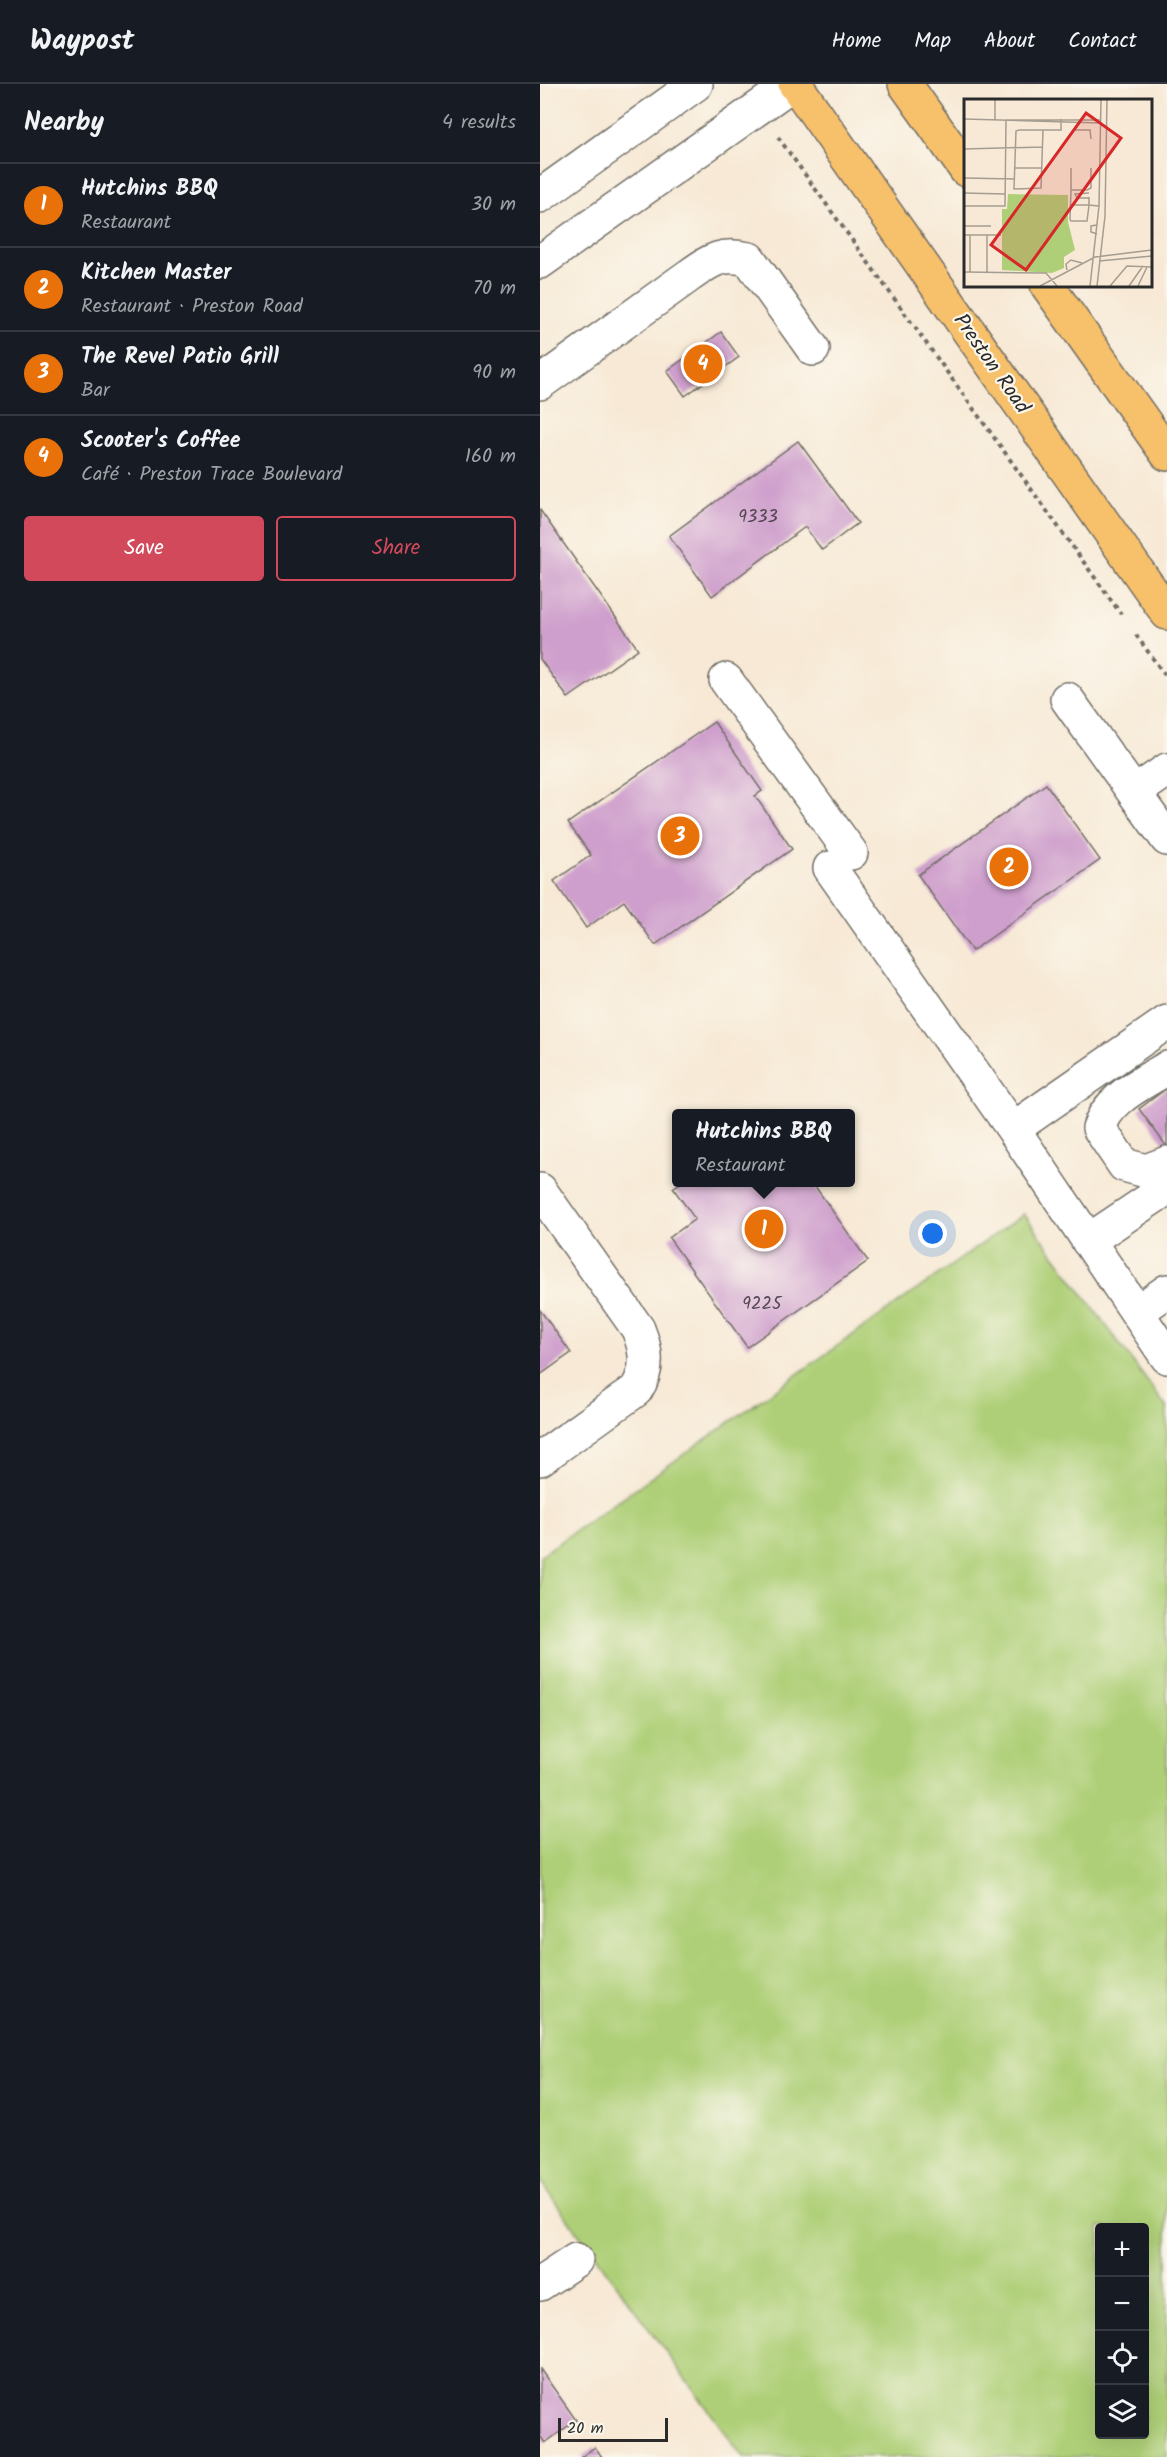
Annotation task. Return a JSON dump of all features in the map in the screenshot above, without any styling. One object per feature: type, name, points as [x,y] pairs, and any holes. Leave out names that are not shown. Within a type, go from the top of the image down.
[{"type":"main road","name":"Preston Road","points":[[793,84],[1167,613]]},
{"type":"main road","points":[[905,84],[964,167]]},
{"type":"main road","points":[[1048,286],[1167,454]]},
{"type":"street","points":[[540,196],[696,84]]},
{"type":"street","points":[[540,262],[793,84]]},
{"type":"street","points":[[540,383],[690,274],[714,259],[730,255],[748,259],[813,349]]},
{"type":"street","points":[[726,680],[1013,1129],[1167,1357]]},
{"type":"street","points":[[1067,699],[1167,839]]},
{"type":"street","points":[[1135,792],[1167,770]]},
{"type":"street","points":[[1013,1129],[1167,1022]]},
{"type":"street","points":[[1167,1068],[1114,1103],[1104,1113],[1099,1128],[1124,1165],[1146,1171],[1167,1163]]},
{"type":"street","points":[[1088,1240],[1167,1188]]},
{"type":"street","points":[[540,1190],[638,1329],[645,1346],[646,1360],[636,1390],[540,1459]]},
{"type":"street","points":[[1137,1312],[1167,1291]]},
{"type":"street","points":[[540,2284],[576,2260]]},
{"type":"path","points":[[778,137],[1126,621]]},
{"type":"path","points":[[1133,630],[1167,678]]},
{"type":"green space","points":[[1024,1214],[1167,1408],[1167,2457],[743,2457],[540,2181],[540,1556]]},
{"type":"building","points":[[721,332],[739,357],[685,396],[667,371]]},
{"type":"building","points":[[798,441],[858,523],[822,550],[805,527],[712,596],[669,536]]},
{"type":"building","points":[[540,510],[638,649],[568,698],[540,659]]},
{"type":"building","points":[[714,722],[762,791],[755,796],[792,849],[655,945],[624,901],[586,928],[554,881],[591,855],[568,823]]},
{"type":"building","points":[[1046,784],[1100,860],[972,951],[918,875]]},
{"type":"building","points":[[1167,1088],[1167,1147],[1139,1109]]},
{"type":"building","points":[[816,1187],[868,1261],[747,1347],[669,1238],[695,1219],[673,1188]]},
{"type":"building","points":[[540,1310],[571,1353],[540,1375]]},
{"type":"building","points":[[540,2369],[576,2420],[545,2443],[540,2436]]},
{"type":"building","points":[[595,2447],[602,2457],[581,2457]]},
{"type":"place","name":"Scooter's Coffee","points":[[703,364]]},
{"type":"place","name":"The Revel Patio Grill","points":[[680,836]]},
{"type":"place","name":"Kitchen Master","points":[[1009,867]]},
{"type":"place","name":"Hutchins BBQ","points":[[764,1229]]}]
